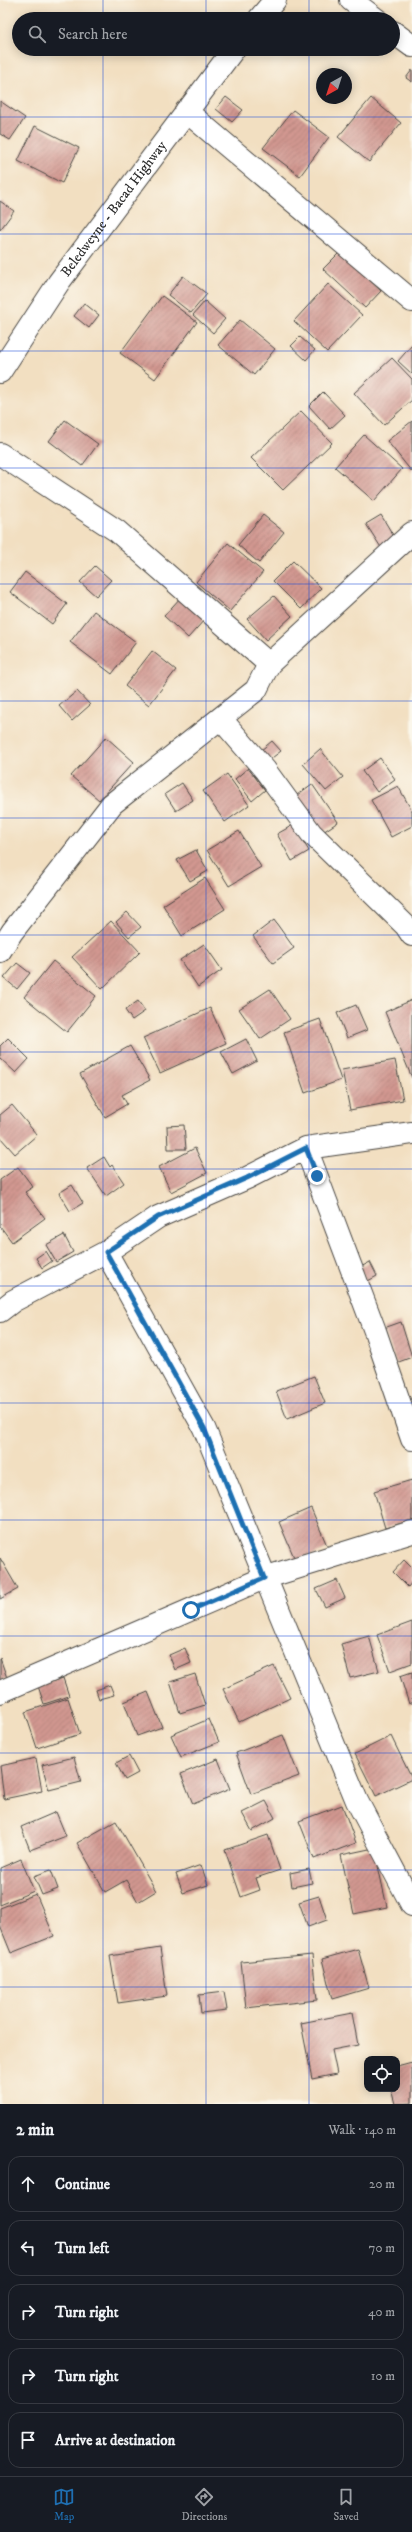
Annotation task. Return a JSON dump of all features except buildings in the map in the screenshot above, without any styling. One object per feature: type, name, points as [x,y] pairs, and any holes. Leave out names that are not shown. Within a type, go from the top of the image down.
[{"type":"street","points":[[265,12],[275,0]]},
{"type":"street","points":[[351,0],[367,12]]},
{"type":"street","points":[[400,37],[412,46]]},
{"type":"street","name":"Beledweyne - Bacad Highway","points":[[0,372],[59,282],[229,56]]},
{"type":"street","points":[[186,111],[412,301]]},
{"type":"street","points":[[0,454],[117,531],[269,664]]},
{"type":"street","points":[[0,951],[12,932],[112,804],[256,690],[269,664],[412,533]]},
{"type":"street","points":[[221,719],[265,770],[311,833],[410,928]]},
{"type":"street","points":[[0,1311],[13,1301],[106,1252],[158,1217],[247,1178],[306,1148],[412,1133]]},
{"type":"street","points":[[306,1148],[375,1331],[412,1439]]},
{"type":"street","points":[[106,1252],[204,1428],[264,1578],[357,1801],[412,1905]]},
{"type":"street","points":[[0,1692],[264,1578],[412,1532]]},
{"type":"route","points":[[191,1610],[264,1578],[204,1428],[106,1252],[158,1217],[247,1178],[306,1148],[317,1176]]}]
